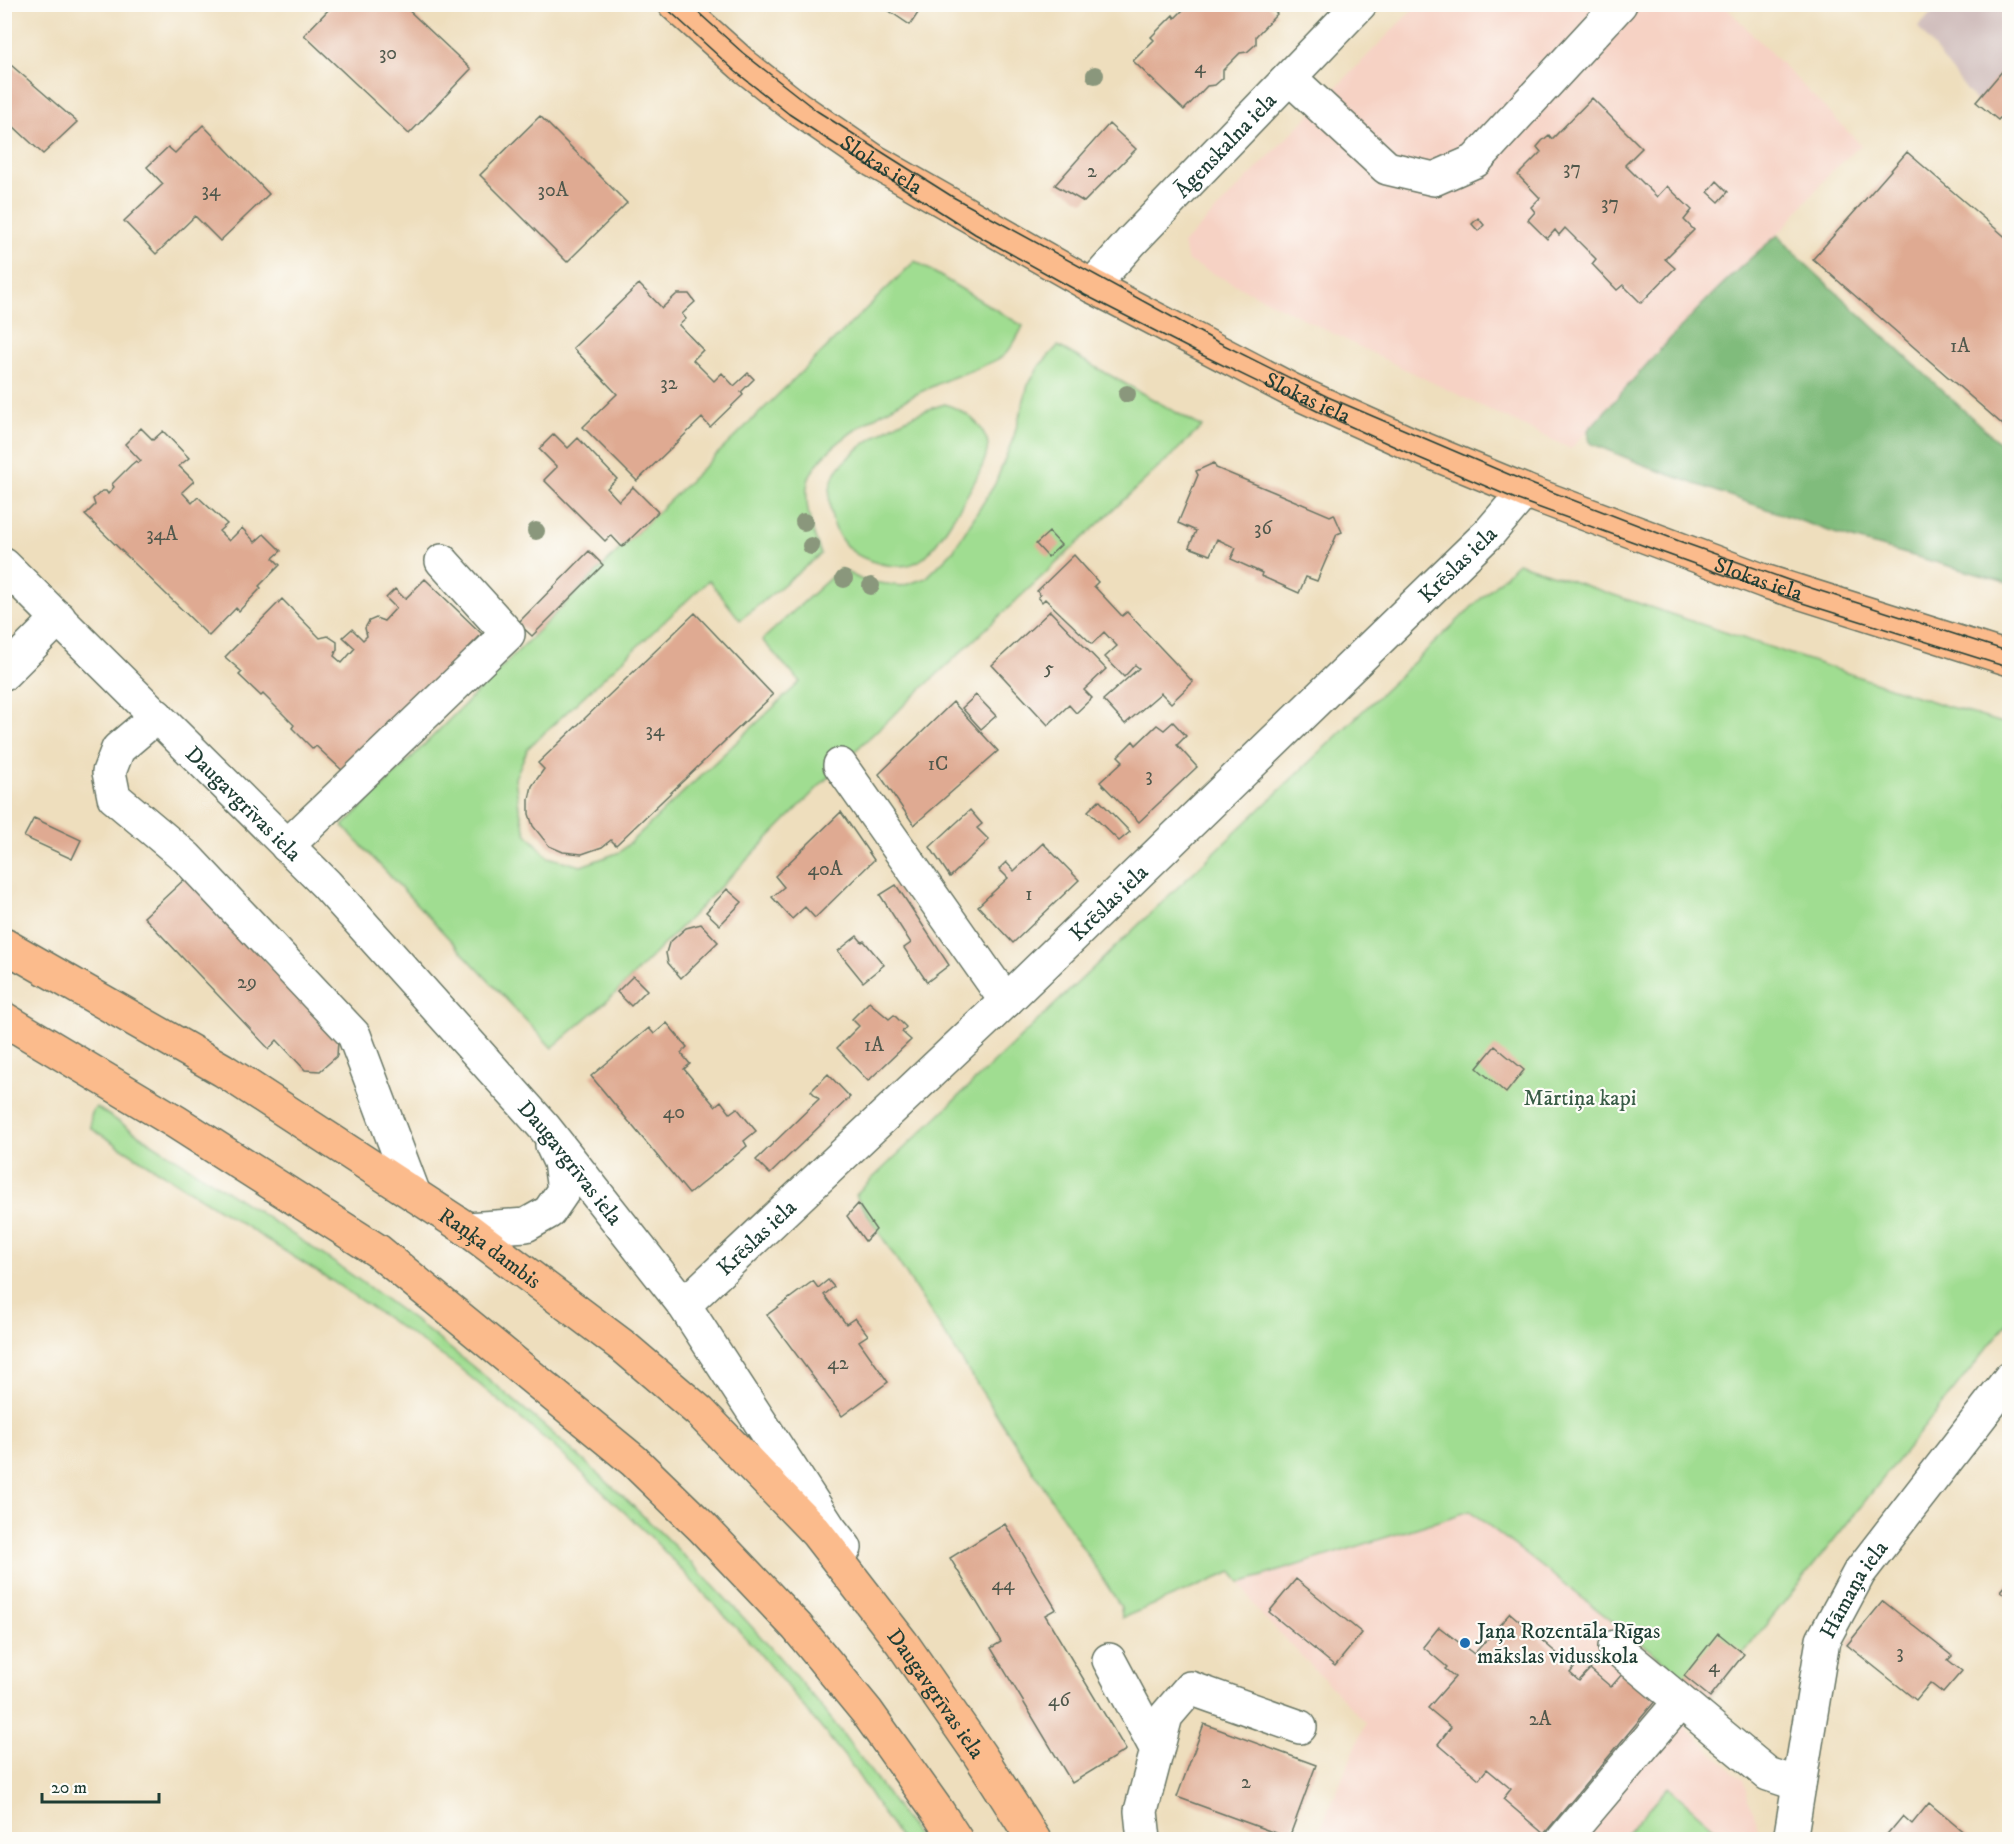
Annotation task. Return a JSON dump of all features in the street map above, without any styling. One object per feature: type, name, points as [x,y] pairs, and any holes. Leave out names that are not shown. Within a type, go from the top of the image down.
[{"type":"main road","name":"Slokas iela","points":[[675,4],[742,65],[796,107],[874,161],[1092,286],[1292,390],[1411,444],[1525,491],[1764,581],[1880,620],[2010,659]]},
{"type":"main road","name":"Raņķa dambis","points":[[4,945],[223,1070],[467,1229],[624,1347],[700,1412],[816,1532],[902,1643]]},
{"type":"main road","points":[[4,1019],[176,1122],[378,1251],[634,1461],[702,1527],[797,1626],[860,1704],[956,1839]]},
{"type":"main road","name":"Daugavgrīvas iela","points":[[902,1643],[980,1754],[1034,1839]]},
{"type":"street","name":"Āgenskalna iela","points":[[1092,286],[1131,242],[1360,4]]},
{"type":"street","points":[[1290,78],[1387,168],[1434,179],[1475,161],[1620,4]]},
{"type":"street","name":"Krēslas iela","points":[[684,1305],[1006,1001],[1490,531],[1525,491]]},
{"type":"street","points":[[287,846],[508,634],[442,561]]},
{"type":"street","name":"Daugavgrīvas iela","points":[[4,565],[326,884],[544,1127],[684,1305],[830,1529],[896,1614],[902,1643]]},
{"type":"street","points":[[4,673],[59,618]]},
{"type":"street","points":[[157,716],[118,749],[109,772],[114,797],[187,858],[354,1035],[414,1194]]},
{"type":"street","points":[[840,765],[1006,1001]]},
{"type":"street","points":[[467,1229],[526,1225],[549,1212],[564,1190],[560,1162],[544,1127]]},
{"type":"street","name":"Hāmaņa iela","points":[[1790,1839],[1823,1640],[1859,1573],[2010,1378]]},
{"type":"street","points":[[1615,1647],[1768,1773],[1798,1784]]},
{"type":"street","points":[[1109,1660],[1157,1750]]},
{"type":"street","points":[[1144,1839],[1141,1811],[1166,1716],[1190,1688],[1300,1727]]},
{"type":"street","points":[[1563,1839],[1680,1702]]},
{"type":"shaded area","points":[[1417,5],[1724,5],[1861,145],[1830,173],[1778,235],[1750,257],[1662,348],[1571,449],[1188,261],[1183,244]]},
{"type":"shaded area","points":[[1940,5],[2009,5],[2009,107],[1998,120],[1976,102],[1918,27]]},
{"type":"shaded area","name":"Jaņa Rozentāla Rīgas mākslas vidusskola","points":[[1470,1511],[1710,1697],[1686,1728],[1743,1780],[1758,1830],[1754,1839],[1316,1839],[1366,1723],[1257,1610],[1240,1583]]},
{"type":"green space","points":[[1778,235],[1798,257],[2009,452],[2009,583],[1846,537],[1659,471],[1590,443],[1588,430],[1656,354],[1727,280]]},
{"type":"green space","points":[[915,261],[1023,326],[1014,342],[998,359],[944,381],[886,410],[843,439],[825,455],[813,471],[807,487],[808,513],[821,554],[740,620],[709,580],[528,748],[515,778],[519,807],[526,833],[548,857],[581,866],[620,852],[800,682],[762,640],[840,569],[864,581],[902,586],[926,578],[953,551],[995,484],[1014,436],[1028,385],[1040,365],[1058,346],[1202,427],[840,765],[617,992],[552,1048],[343,826],[622,547]]},
{"type":"green space","points":[[945,404],[958,409],[974,421],[987,439],[984,461],[959,508],[929,552],[922,559],[910,565],[888,565],[857,554],[842,541],[833,522],[830,510],[832,479],[855,451],[884,431],[916,414]]},
{"type":"green space","name":"Mārtiņa kapi","points":[[1518,563],[2009,725],[2009,1321],[1710,1697],[1470,1511],[1240,1583],[1232,1572],[1122,1618],[1121,1607],[855,1195]]},
{"type":"green space","points":[[96,1107],[272,1221],[401,1310],[544,1425],[688,1559],[777,1655],[846,1738],[919,1839],[900,1839],[850,1763],[756,1649],[650,1536],[550,1443],[457,1366],[332,1281],[91,1128],[91,1117]]},
{"type":"green space","points":[[1668,1787],[1727,1839],[1622,1839]]},
{"type":"building","points":[[334,4],[402,4],[471,69],[409,134],[304,35]]},
{"type":"building","points":[[879,4],[924,4],[910,25]]},
{"type":"building","points":[[1181,4],[1267,4],[1277,14],[1256,36],[1256,44],[1247,52],[1240,53],[1223,70],[1223,78],[1215,85],[1207,86],[1184,110],[1133,61],[1154,40],[1151,37],[1173,15],[1175,18],[1185,8]]},
{"type":"building","points":[[4,59],[77,122],[43,154],[13,126],[4,133]]},
{"type":"building","points":[[2010,62],[2010,107],[1998,120],[1976,102]]},
{"type":"building","points":[[1592,98],[1642,148],[1625,165],[1657,197],[1667,186],[1692,210],[1684,220],[1694,230],[1665,259],[1675,268],[1641,303],[1623,285],[1617,290],[1592,264],[1596,259],[1565,228],[1559,235],[1555,230],[1547,239],[1528,220],[1535,212],[1531,207],[1540,198],[1518,175],[1541,152],[1537,147],[1542,141],[1549,135],[1552,139]]},
{"type":"building","points":[[540,116],[627,203],[567,262],[480,175]]},
{"type":"building","points":[[1109,124],[1136,149],[1084,202],[1055,185]]},
{"type":"building","points":[[203,125],[269,194],[220,241],[195,216],[156,254],[124,221],[163,184],[147,167],[168,147],[175,153]]},
{"type":"building","points":[[1907,152],[2010,241],[2010,431],[1813,259]]},
{"type":"building","points":[[1717,181],[1728,192],[1719,202],[1708,192]]},
{"type":"building","points":[[1478,218],[1484,225],[1478,231],[1472,224]]},
{"type":"building","points":[[639,284],[662,308],[677,294],[689,294],[695,302],[682,314],[686,319],[679,325],[703,350],[693,360],[714,381],[722,373],[734,386],[748,373],[754,379],[741,392],[743,395],[710,427],[702,418],[637,481],[583,427],[617,394],[573,348]]},
{"type":"building","points":[[141,428],[153,440],[163,431],[189,458],[179,466],[194,481],[182,492],[192,503],[198,497],[227,524],[219,531],[229,541],[242,528],[255,542],[264,534],[281,551],[273,558],[280,565],[259,586],[261,588],[239,611],[236,608],[209,636],[85,515],[95,505],[93,499],[102,491],[108,494],[114,487],[112,484],[131,465],[136,461],[138,463],[141,461],[125,444]]},
{"type":"building","points":[[554,434],[568,448],[578,438],[617,479],[607,488],[619,501],[633,487],[658,512],[622,547],[611,535],[605,541],[544,480],[557,467],[539,449]]},
{"type":"building","points":[[1214,463],[1216,468],[1330,516],[1334,514],[1342,532],[1337,534],[1317,581],[1306,577],[1299,593],[1231,559],[1236,548],[1217,539],[1210,555],[1189,547],[1196,531],[1178,523],[1198,475],[1196,471]]},
{"type":"building","points":[[1049,532],[1061,545],[1048,557],[1036,544]]},
{"type":"building","points":[[589,551],[603,565],[532,636],[518,623]]},
{"type":"building","points":[[1074,555],[1098,582],[1094,586],[1122,616],[1127,612],[1193,682],[1171,703],[1161,693],[1125,724],[1103,700],[1139,668],[1135,665],[1124,677],[1105,657],[1117,646],[1104,632],[1092,644],[1045,599],[1042,602],[1038,597],[1040,595],[1037,591]]},
{"type":"building","points":[[425,579],[482,634],[446,674],[444,673],[343,771],[316,746],[313,749],[292,728],[294,725],[263,694],[261,696],[239,675],[242,672],[225,657],[282,599],[320,638],[328,636],[337,642],[334,656],[342,663],[355,648],[343,637],[352,629],[363,640],[367,636],[365,628],[369,621],[376,618],[384,621],[396,608],[386,598],[395,589],[405,599]]},
{"type":"building","points":[[1050,611],[1106,669],[1084,690],[1092,698],[1076,713],[1069,705],[1048,725],[992,665]]},
{"type":"building","points":[[695,613],[773,695],[616,845],[611,840],[602,847],[582,854],[563,852],[549,846],[533,826],[529,814],[532,786],[544,769],[538,763]]},
{"type":"building","points":[[976,695],[996,716],[981,729],[962,708]]},
{"type":"building","points":[[953,702],[998,751],[914,825],[879,774]]},
{"type":"building","points":[[1173,722],[1186,736],[1177,745],[1197,767],[1139,822],[1100,782],[1123,761],[1118,756],[1133,741],[1136,745],[1157,725],[1164,730]]},
{"type":"building","points":[[1099,800],[1130,832],[1119,841],[1088,811]]},
{"type":"building","points":[[970,810],[982,824],[977,828],[989,840],[950,877],[930,847]]},
{"type":"building","points":[[841,812],[874,860],[815,918],[805,907],[792,919],[772,897],[784,887],[775,876]]},
{"type":"building","points":[[34,818],[81,840],[72,859],[24,837]]},
{"type":"building","points":[[1043,843],[1079,880],[1013,943],[978,906],[1008,878],[999,869],[1006,862],[1014,871]]},
{"type":"building","points":[[189,875],[338,1041],[337,1056],[320,1071],[305,1070],[277,1040],[269,1049],[144,917]]},
{"type":"building","points":[[896,885],[949,965],[927,982],[904,948],[911,943],[880,895]]},
{"type":"building","points":[[727,889],[742,902],[720,925],[706,912]]},
{"type":"building","points":[[701,924],[718,942],[681,978],[668,963],[666,953],[669,943],[686,928]]},
{"type":"building","points":[[857,936],[884,965],[863,982],[838,951]]},
{"type":"building","points":[[633,976],[647,990],[631,1006],[617,992]]},
{"type":"building","points":[[869,1002],[889,1019],[894,1015],[906,1027],[902,1032],[911,1040],[868,1081],[837,1048],[859,1026],[852,1019]]},
{"type":"building","points":[[667,1023],[687,1047],[681,1053],[690,1064],[684,1069],[715,1106],[721,1101],[730,1113],[737,1108],[756,1131],[744,1141],[747,1146],[689,1194],[591,1076],[649,1028],[654,1034]]},
{"type":"building","points":[[1495,1046],[1524,1070],[1506,1093],[1477,1068]]},
{"type":"building","points":[[828,1074],[850,1097],[770,1174],[756,1160],[819,1099],[811,1091]]},
{"type":"building","points":[[858,1204],[876,1230],[865,1241],[847,1216]]},
{"type":"building","points":[[828,1280],[834,1287],[824,1295],[846,1324],[855,1318],[868,1335],[859,1341],[888,1382],[842,1416],[767,1315],[813,1281],[818,1288]]},
{"type":"building","points":[[1005,1524],[1056,1609],[1045,1615],[1126,1750],[1072,1783],[991,1648],[1001,1642],[950,1558]]},
{"type":"building","points":[[1296,1579],[1362,1633],[1335,1666],[1269,1612]]},
{"type":"building","points":[[2010,1581],[2010,1598],[2001,1591]]},
{"type":"building","points":[[1883,1601],[1952,1656],[1948,1660],[1962,1671],[1943,1693],[1930,1683],[1916,1700],[1847,1645]]},
{"type":"building","points":[[1510,1613],[1574,1668],[1570,1673],[1579,1681],[1590,1669],[1611,1687],[1623,1673],[1656,1700],[1544,1834],[1503,1799],[1511,1789],[1487,1769],[1479,1779],[1438,1744],[1451,1727],[1428,1708],[1455,1677],[1445,1669],[1447,1667],[1423,1647],[1439,1627],[1474,1654]]},
{"type":"building","points":[[1718,1633],[1744,1654],[1710,1697],[1684,1676]]},
{"type":"building","points":[[1204,1724],[1316,1765],[1289,1838],[1177,1797]]},
{"type":"building","points":[[1929,1803],[1973,1840],[1883,1840],[1903,1816],[1912,1824]]},
{"type":"tram line","points":[[662,4],[736,72],[789,114],[830,141],[975,234],[1085,295],[1202,355],[1417,457],[1518,500],[1799,602],[2010,668]]},
{"type":"tram line","points":[[689,4],[743,53],[817,111],[953,197],[1216,341],[1328,397],[1534,485],[1679,541],[1805,586],[2010,652]]},
{"type":"place","name":"Jaņa Rozentāla Rīgas mākslas vidusskola","points":[[1465,1643]]}]
